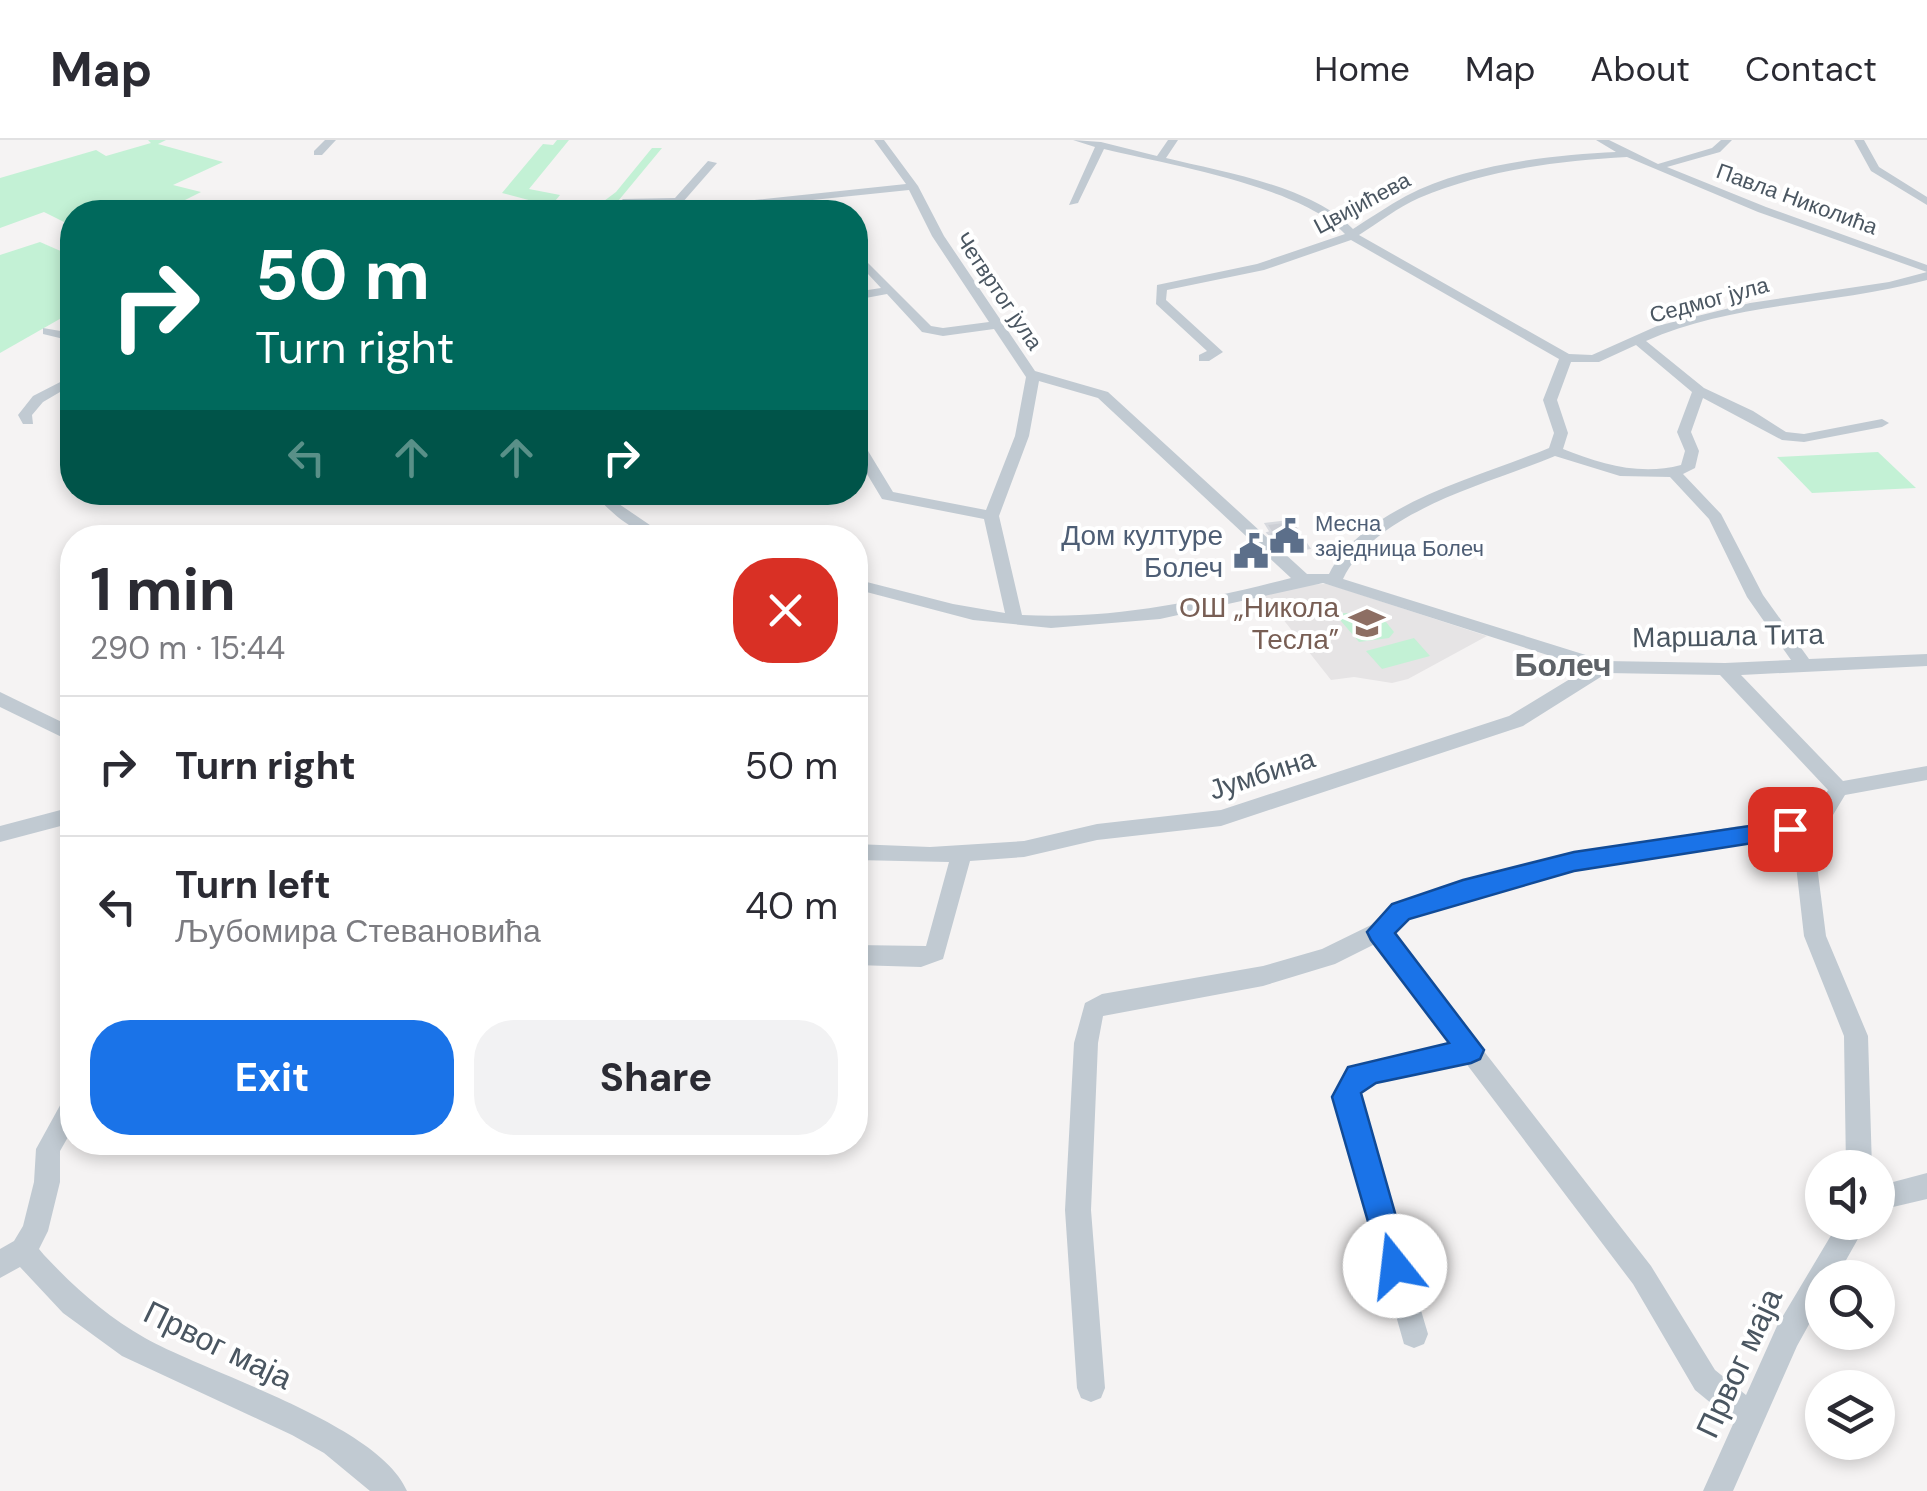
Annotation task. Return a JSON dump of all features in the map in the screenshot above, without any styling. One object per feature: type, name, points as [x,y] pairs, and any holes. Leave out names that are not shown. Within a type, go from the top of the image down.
[{"type":"street","points":[[318,153],[331,140]]},
{"type":"street","name":"Четвртог јула","points":[[878,140],[914,186],[938,236],[1033,376],[1103,396],[1303,580]]},
{"type":"street","points":[[1078,140],[1271,187],[1331,216],[1352,236],[1566,358],[1550,400],[1561,433],[1555,450]]},
{"type":"street","points":[[1160,160],[1172,140]]},
{"type":"street","name":"Павла Николића","points":[[1600,140],[1926,277]]},
{"type":"street","points":[[1657,167],[1716,150],[1727,140]]},
{"type":"street","points":[[1859,140],[1876,169],[1927,202]]},
{"type":"street","points":[[1073,203],[1101,145]]},
{"type":"street","name":"Цвијићева","points":[[1204,358],[1216,352],[1160,302],[1162,288],[1260,267],[1352,236],[1412,196],[1465,178],[1557,158],[1627,154]]},
{"type":"street","points":[[679,200],[712,163]]},
{"type":"street","points":[[775,200],[914,186]]},
{"type":"street","points":[[868,267],[927,329],[942,332],[999,325]]},
{"type":"street","points":[[868,275],[874,274]]},
{"type":"street","name":"Седмог јула","points":[[1566,358],[1594,358],[1662,329],[1750,306],[1926,277]]},
{"type":"street","points":[[868,294],[890,290]]},
{"type":"street","points":[[48,331],[60,334]]},
{"type":"street","points":[[1638,341],[1699,391],[1789,438],[1882,423]]},
{"type":"street","points":[[1016,620],[991,516],[1022,436],[1033,376]]},
{"type":"street","points":[[28,422],[25,415],[32,404],[60,387]]},
{"type":"street","points":[[1334,580],[1336,569],[1371,533],[1555,450],[1632,474],[1674,473],[1688,468],[1692,461],[1684,432],[1699,391]]},
{"type":"street","points":[[868,463],[887,496],[991,516]]},
{"type":"street","points":[[1674,473],[1716,517],[1755,597],[1803,664]]},
{"type":"street","points":[[612,505],[642,525]]},
{"type":"street","name":"Маршала Тита","points":[[868,587],[964,612],[1016,620],[1145,618],[1303,580],[1334,580],[1604,667],[1725,668],[1927,660]]},
{"type":"street","name":"Јумбина","points":[[868,852],[962,854],[1024,849],[1097,832],[1221,818],[1516,722],[1604,667]]},
{"type":"street","points":[[1725,668],[1748,697],[1839,789]]},
{"type":"street","points":[[2,702],[60,730]]},
{"type":"street","points":[[1091,1388],[1078,1210],[1086,1043],[1093,1010],[1102,1004],[1263,976],[1344,952],[1380,932],[1400,912],[1463,890],[1574,862],[1740,834],[1802,830],[1820,819],[1839,789],[1927,773]]},
{"type":"street","points":[[0,834],[60,818]]},
{"type":"street","points":[[1802,830],[1815,936],[1856,1036],[1859,1150]]},
{"type":"street","points":[[868,955],[921,957],[935,952],[962,854]]},
{"type":"street","points":[[1380,932],[1642,1275],[1705,1380],[1750,1416]]},
{"type":"street","points":[[1414,1334],[1346,1097],[1358,1076],[1471,1050]]},
{"type":"street","points":[[11,1258],[35,1230],[42,1208],[48,1149],[60,1128]]},
{"type":"street","points":[[1895,1194],[1927,1186]]},
{"type":"street","name":"Првог маја","points":[[1718,1491],[1787,1336],[1843,1240]]},
{"type":"street","name":"Првог маја","points":[[11,1258],[132,1346],[326,1436],[358,1456],[392,1491]]},
{"type":"shaded area","name":"ОШ „Никола Тесла”","points":[[1326,584],[1487,636],[1408,679],[1392,683],[1354,677],[1331,680],[1263,594],[1294,585]]},
{"type":"green space","points":[[148,140],[166,140],[158,144],[223,162],[173,185],[201,192],[185,200],[60,200],[60,220],[44,212],[0,228],[0,178],[96,150],[106,156],[151,143]]},
{"type":"green space","points":[[557,140],[569,140],[529,189],[560,195],[556,200],[528,200],[502,193],[543,144],[553,145]]},
{"type":"green space","points":[[652,148],[662,148],[619,200],[605,200]]},
{"type":"green space","points":[[40,242],[60,251],[60,319],[0,353],[0,255]]},
{"type":"green space","points":[[1878,452],[1916,488],[1812,493],[1777,457]]},
{"type":"green space","points":[[1335,614],[1386,622],[1394,632],[1389,638],[1359,642]]},
{"type":"green space","points":[[1414,638],[1430,656],[1382,669],[1366,651]]},
{"type":"building","name":"Месна заједница Болеч","points":[[1291,521],[1309,548],[1288,551],[1268,533],[1271,532],[1266,524]]},
{"type":"place","name":"Месна заједница Болеч","points":[[1287,536]]},
{"type":"place","name":"Дом културе Болеч","points":[[1251,551]]},
{"type":"place","name":"ОШ „Никола Тесла”","points":[[1367,623]]},
{"type":"district","name":"Болеч","points":[[1563,665]]},
{"type":"route","points":[[1395,1266],[1346,1097],[1358,1076],[1471,1050],[1380,932],[1400,912],[1463,890],[1574,862],[1790,829]]}]
